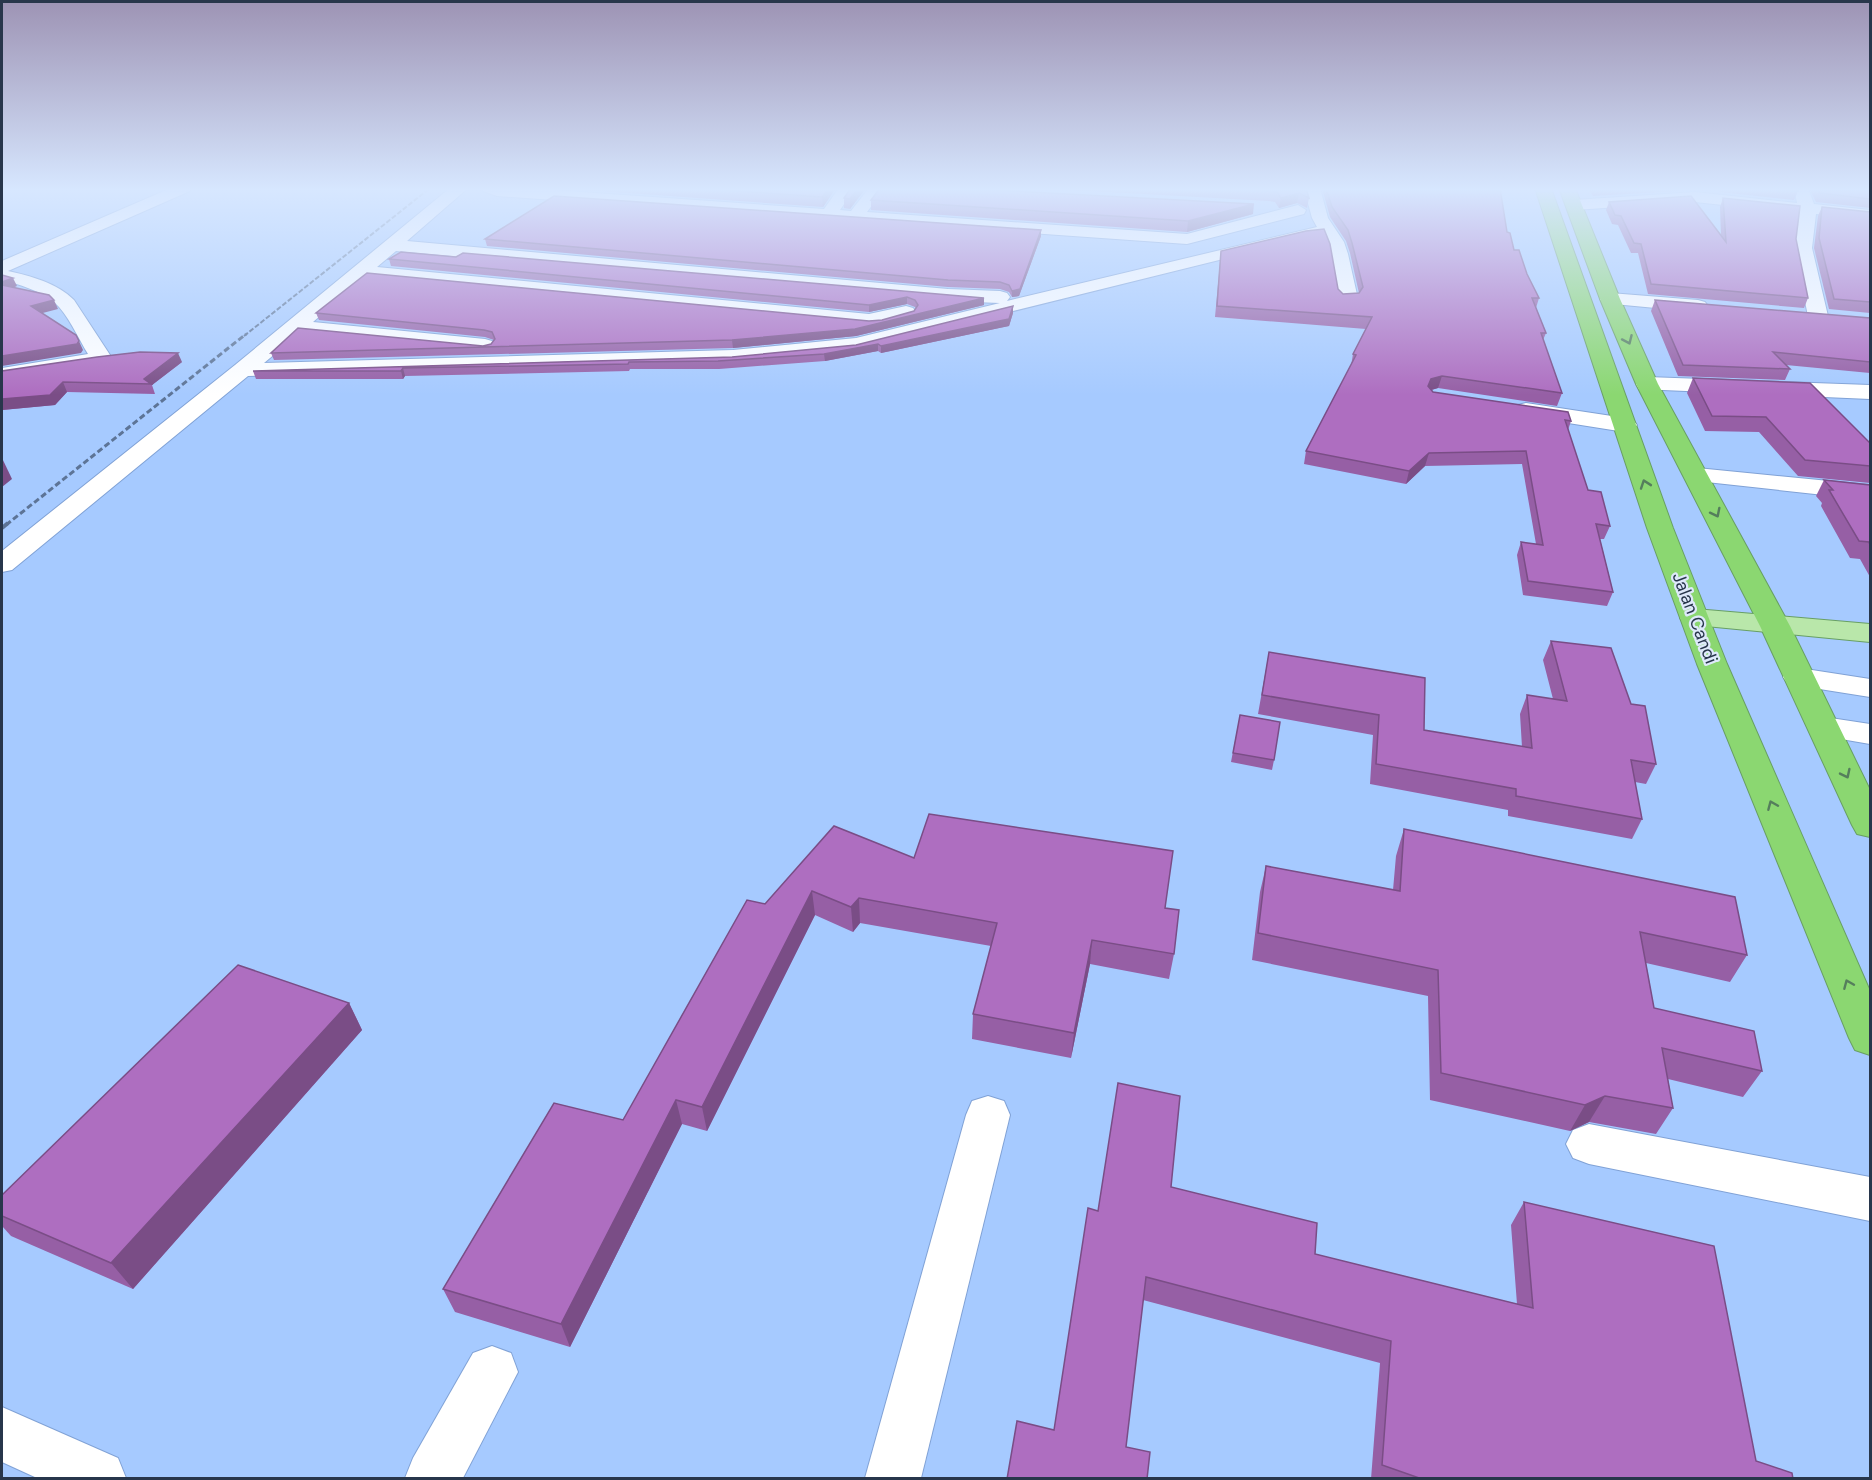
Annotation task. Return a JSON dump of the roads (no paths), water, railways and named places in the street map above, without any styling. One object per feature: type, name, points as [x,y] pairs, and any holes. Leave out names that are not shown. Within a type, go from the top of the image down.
[{"type":"highway","name":"Jalan Candi","points":[[1567,257],[1659,528],[1870,1038]]},
{"type":"highway","points":[[1594,257],[1647,384],[1775,626],[1870,825]]},
{"type":"main road","points":[[1695,618],[1870,633]]},
{"type":"street","points":[[2,267],[25,257]]},
{"type":"street","points":[[2,564],[266,351],[376,257]]},
{"type":"street","points":[[530,257],[1019,299]]},
{"type":"street","points":[[244,369],[733,356],[856,344],[1019,299],[1202,257]]},
{"type":"street","points":[[1340,257],[1348,299]]},
{"type":"street","points":[[1805,257],[1818,316]]},
{"type":"street","points":[[359,271],[869,320],[882,319],[969,295]]},
{"type":"street","points":[[2,274],[59,296],[105,355],[2,374]]},
{"type":"street","points":[[340,288],[364,291]]},
{"type":"street","points":[[1610,299],[1714,308]]},
{"type":"street","points":[[1795,314],[1839,318]]},
{"type":"street","points":[[295,326],[485,345]]},
{"type":"street","points":[[1647,384],[1870,392]]},
{"type":"street","points":[[1505,407],[1625,424]]},
{"type":"street","points":[[1697,475],[1870,493]]},
{"type":"street","points":[[1799,676],[1870,688]]},
{"type":"street","points":[[1824,727],[1870,734]]},
{"type":"street","points":[[893,1479],[988,1115]]},
{"type":"street","points":[[1589,1144],[1870,1199]]},
{"type":"street","points":[[433,1479],[492,1372]]},
{"type":"street","points":[[2,1434],[98,1479]]},
{"type":"railway","points":[[244,336],[343,257]]},
{"type":"railway","points":[[6,525],[246,334]]},
{"type":"railway","points":[[2,528],[8,523]]}]
